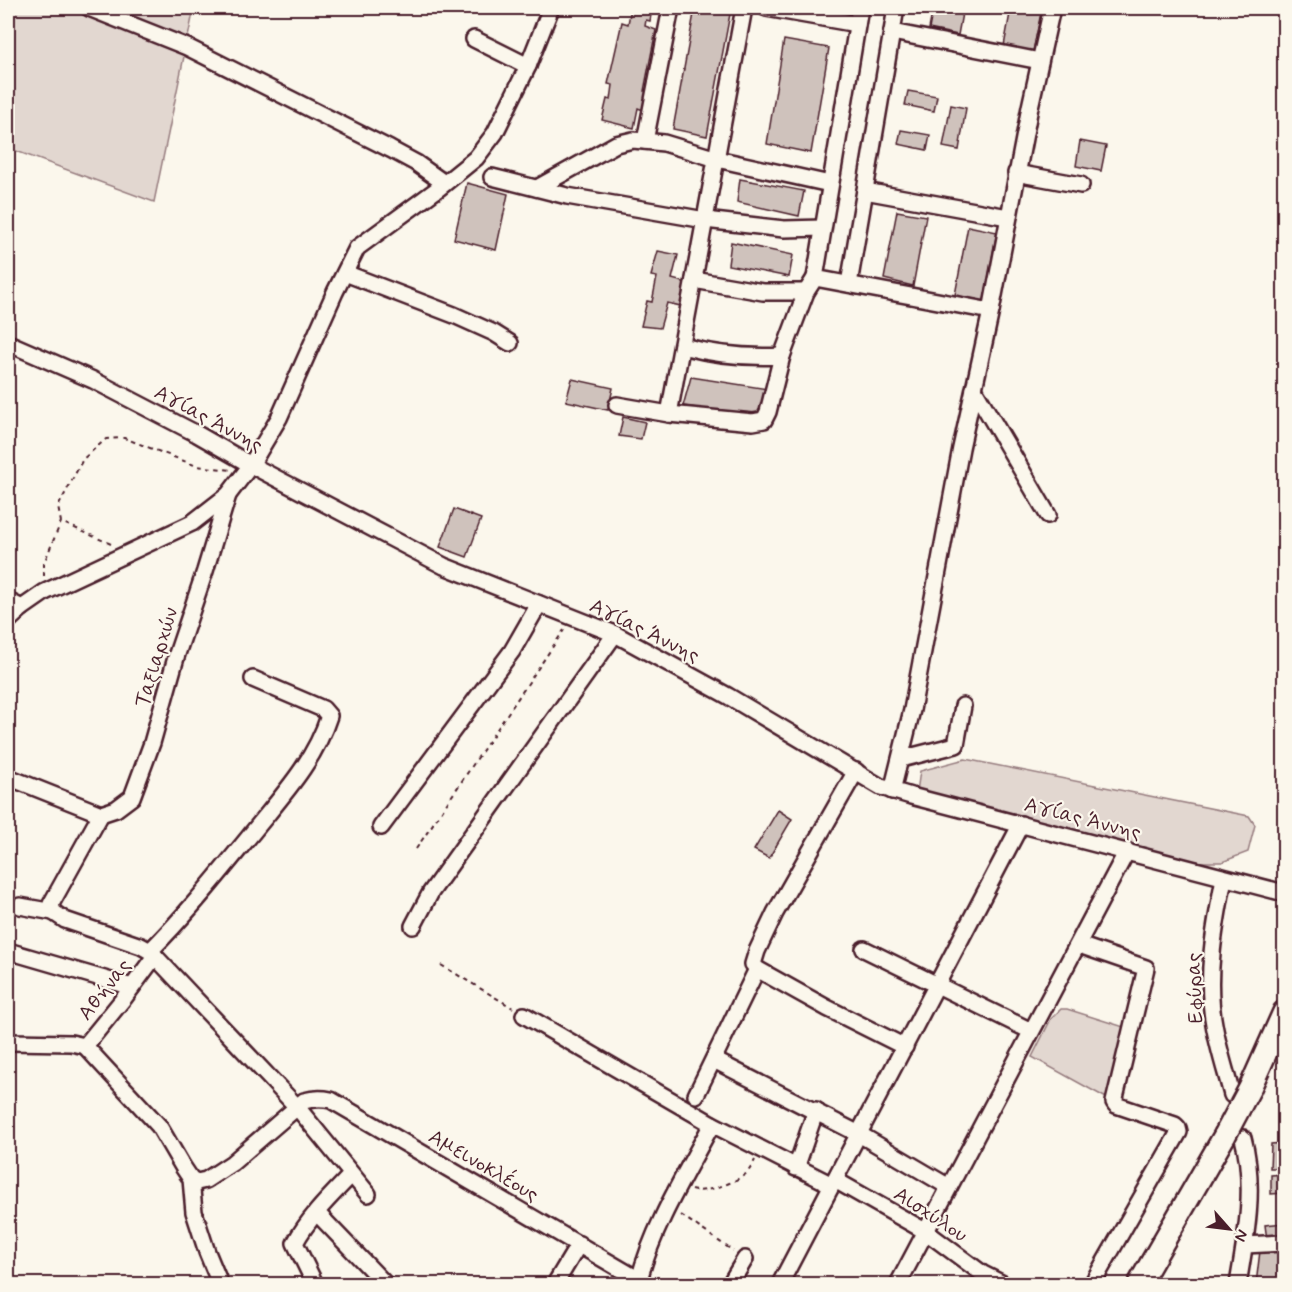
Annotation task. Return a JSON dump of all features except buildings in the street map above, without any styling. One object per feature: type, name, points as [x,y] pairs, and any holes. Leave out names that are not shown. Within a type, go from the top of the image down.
[{"type":"highway","points":[[1139,1284],[1234,1137],[1241,1091],[1284,1012]]},
{"type":"street","points":[[89,8],[187,47],[416,164],[444,183]]},
{"type":"street","points":[[8,621],[15,604],[192,523],[228,495],[248,469],[279,418],[357,248],[476,158],[495,133],[528,66],[551,8]]},
{"type":"street","points":[[645,141],[672,8]]},
{"type":"street","points":[[669,414],[744,8]]},
{"type":"street","points":[[766,8],[857,24]]},
{"type":"street","points":[[617,405],[669,414],[753,422],[764,420],[782,356],[806,292],[815,278],[860,8]]},
{"type":"street","points":[[849,284],[896,8]]},
{"type":"street","points":[[892,790],[901,759],[1008,217],[1052,8]]},
{"type":"street","points":[[892,32],[1040,61]]},
{"type":"street","points":[[474,39],[528,66]]},
{"type":"street","points":[[537,188],[616,144],[633,140],[664,143],[717,159],[830,184]]},
{"type":"street","points":[[1017,173],[1081,185]]},
{"type":"street","points":[[492,177],[567,196],[705,220],[784,229],[823,228]]},
{"type":"street","points":[[865,191],[1008,217]]},
{"type":"street","points":[[345,273],[454,315],[510,343]]},
{"type":"street","points":[[815,278],[991,311]]},
{"type":"street","points":[[694,280],[763,292],[806,292]]},
{"type":"street","name":"Αγίας Άννης","points":[[8,343],[93,380],[197,434],[248,469],[444,566],[615,634],[728,696],[881,787],[1284,892]]},
{"type":"street","points":[[682,346],[731,356],[782,356]]},
{"type":"street","points":[[974,389],[1048,515]]},
{"type":"street","name":"Ταξιαρχών","points":[[101,813],[116,809],[132,797],[152,743],[177,654],[206,571],[228,495]]},
{"type":"street","points":[[381,827],[512,651],[539,604]]},
{"type":"street","points":[[412,926],[431,892],[615,634]]},
{"type":"street","name":"Αθήνας","points":[[86,1046],[132,987],[153,954],[308,764],[323,735],[329,716],[323,709],[253,679]]},
{"type":"street","points":[[901,759],[956,745],[963,706]]},
{"type":"street","points":[[856,771],[776,913],[753,964],[757,969],[827,1008],[905,1047]]},
{"type":"street","points":[[8,777],[101,813],[51,904],[53,912]]},
{"type":"street","points":[[780,1284],[1021,824]]},
{"type":"street","points":[[898,1284],[1079,945],[1126,851]]},
{"type":"street","name":"Εφύρας","points":[[1224,878],[1215,928],[1211,970],[1214,1022],[1241,1091]]},
{"type":"street","points":[[20,906],[53,912],[65,920],[141,945],[153,954],[297,1107],[368,1194]]},
{"type":"street","points":[[1079,945],[1146,968],[1114,1102],[1116,1105],[1175,1125],[1179,1132],[1092,1284]]},
{"type":"street","points":[[864,949],[1031,1032]]},
{"type":"street","points":[[8,951],[132,987]]},
{"type":"street","points":[[696,1095],[757,969]]},
{"type":"street","name":"Αισχύλου","points":[[524,1015],[712,1124],[925,1231],[980,1279],[1003,1284]]},
{"type":"street","points":[[8,1042],[71,1043],[86,1046],[159,1126],[191,1179],[194,1212],[219,1281]]},
{"type":"street","points":[[714,1060],[816,1110],[949,1186]]},
{"type":"street","name":"Αμεινοκλέους","points":[[297,1107],[304,1101],[314,1098],[330,1100],[579,1244],[634,1281]]},
{"type":"street","points":[[191,1179],[197,1182],[206,1180],[232,1164],[297,1107]]},
{"type":"street","points":[[796,1168],[816,1110]]},
{"type":"street","points":[[634,1281],[654,1234],[712,1124]]},
{"type":"street","points":[[1234,1137],[1247,1153],[1249,1190],[1245,1245],[1238,1284]]},
{"type":"street","points":[[315,1284],[295,1243],[317,1213],[351,1175]]},
{"type":"street","points":[[317,1213],[385,1284]]},
{"type":"street","points":[[1245,1245],[1284,1243]]},
{"type":"street","points":[[555,1284],[579,1244]]},
{"type":"street","points":[[730,1284],[745,1259]]},
{"type":"path","points":[[45,592],[44,563],[61,522],[57,507],[83,459],[106,439],[124,438],[197,466],[248,469]]},
{"type":"path","points":[[61,522],[130,552]]},
{"type":"path","points":[[416,849],[573,617]]},
{"type":"path","points":[[441,965],[524,1015]]},
{"type":"path","points":[[680,1185],[688,1190],[703,1192],[739,1178],[748,1172],[755,1161],[758,1148]]},
{"type":"path","points":[[671,1200],[678,1212],[691,1223],[745,1259]]},
{"type":"shaded area","points":[[8,8],[194,8],[154,202],[8,148]]},
{"type":"shaded area","points":[[965,759],[1249,816],[1255,825],[1248,852],[1222,862],[1199,862],[917,792],[920,771]]},
{"type":"shaded area","points":[[1061,1009],[1127,1028],[1110,1100],[1032,1057],[1051,1019]]}]
